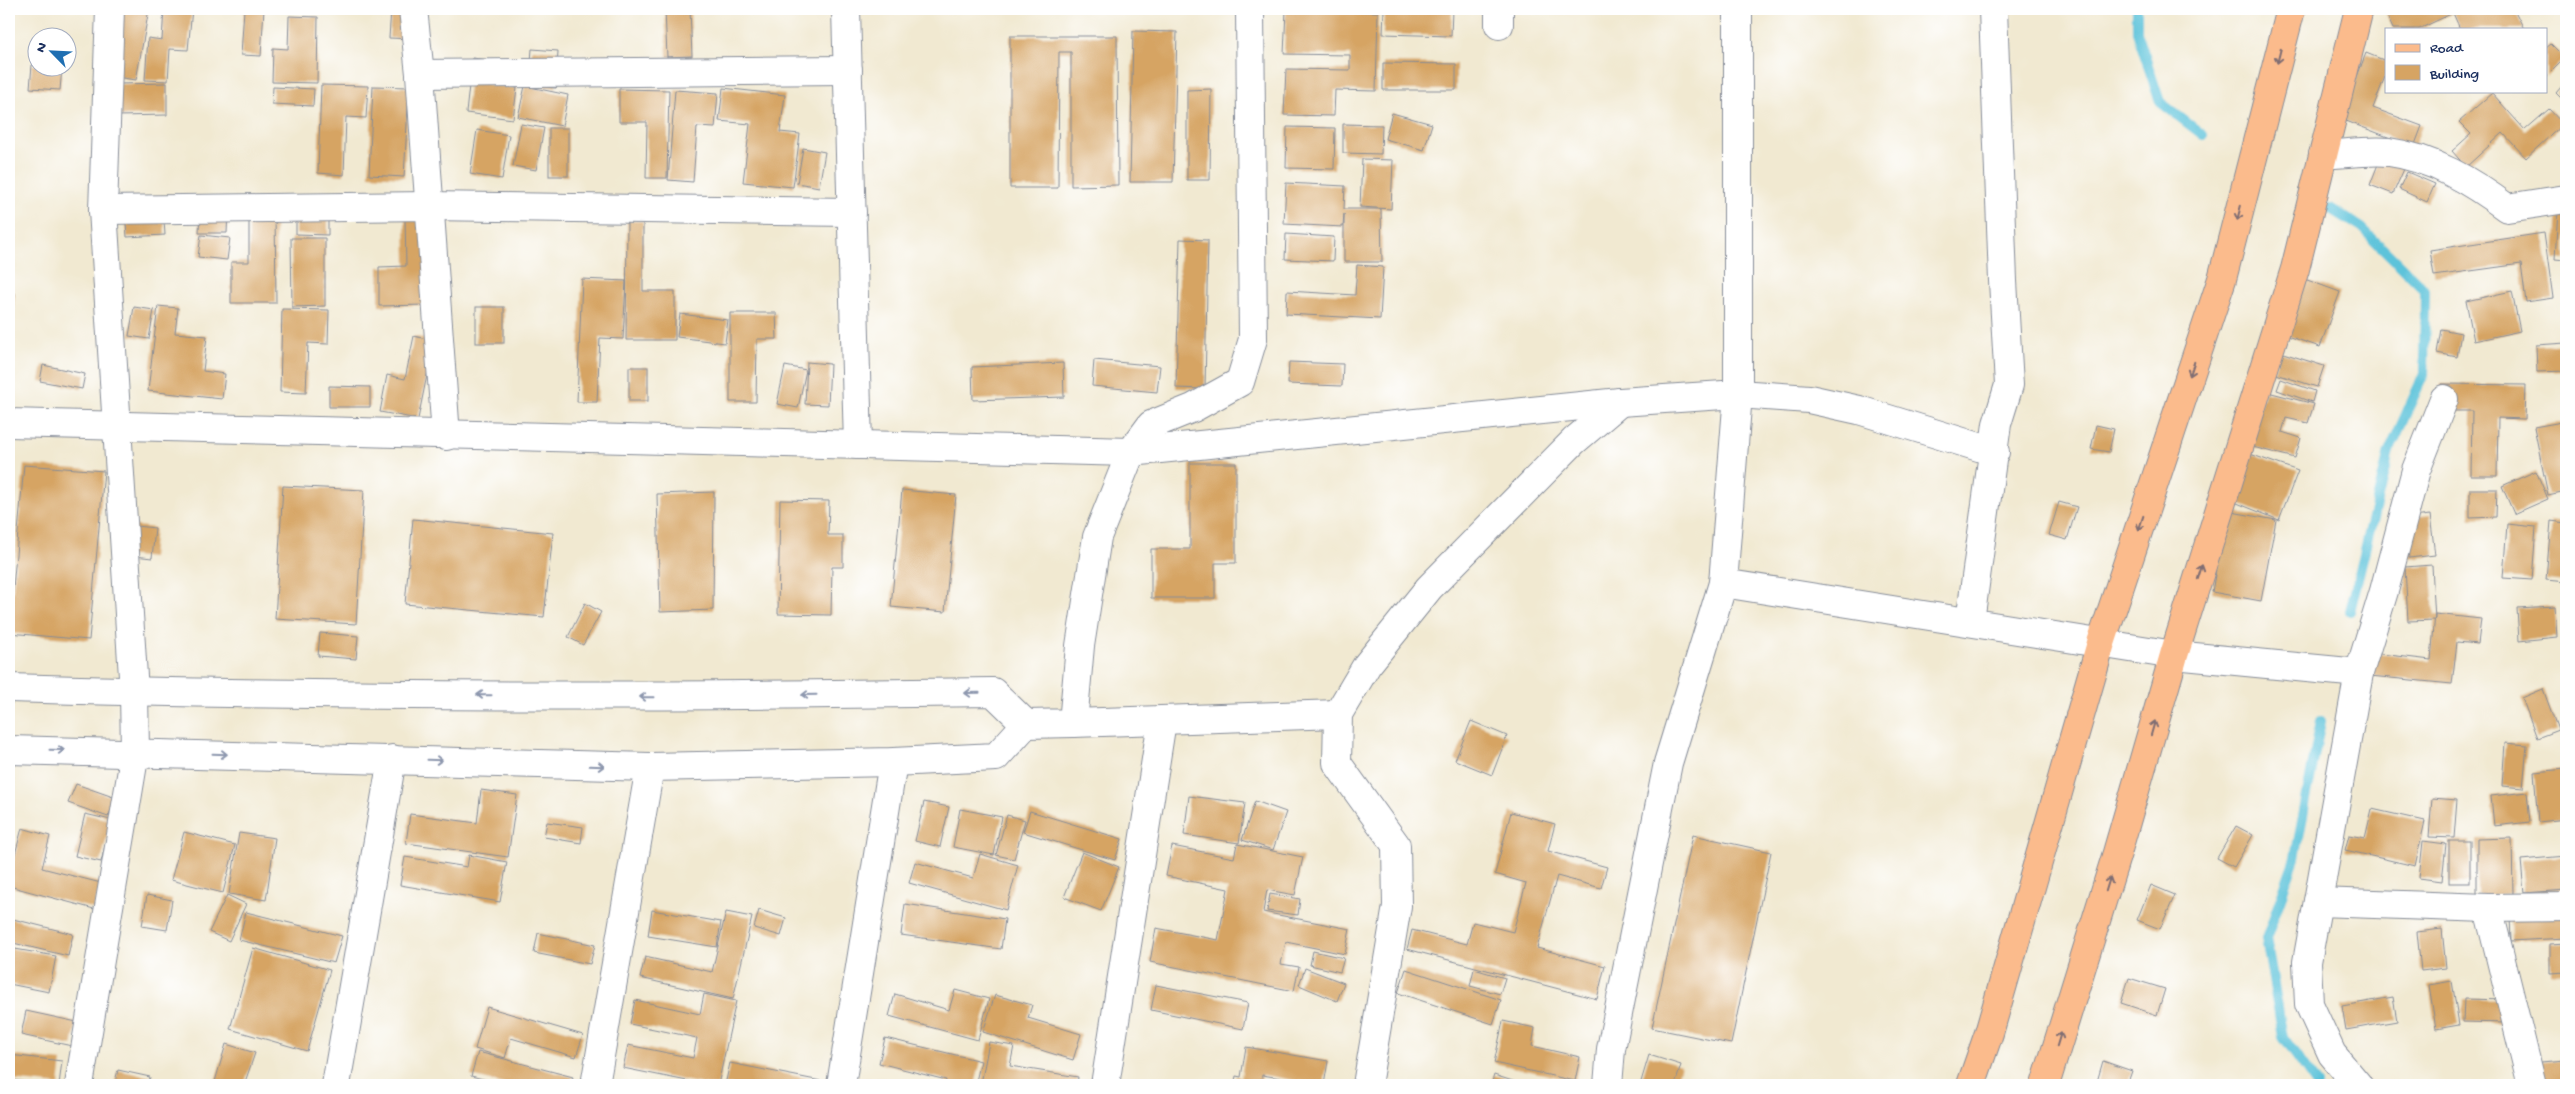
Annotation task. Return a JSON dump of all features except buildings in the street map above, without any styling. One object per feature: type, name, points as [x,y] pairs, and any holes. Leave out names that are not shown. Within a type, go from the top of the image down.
[{"type":"main road","points":[[1971,1085],[1989,1033],[2101,643],[2222,280],[2291,9]]},
{"type":"main road","points":[[2045,1085],[2117,854],[2174,654],[2295,269],[2359,9]]},
{"type":"street","points":[[79,1085],[135,752],[134,692],[103,210],[110,9]]},
{"type":"street","points":[[413,9],[420,74],[446,436]]},
{"type":"street","points":[[846,9],[858,446]]},
{"type":"street","points":[[1072,723],[1080,646],[1097,537],[1131,452],[1152,425],[1193,408],[1240,382],[1253,339],[1250,9]]},
{"type":"street","points":[[1608,1085],[1611,1048],[1668,763],[1723,583],[1738,394],[1738,9]]},
{"type":"street","points":[[1970,621],[1998,424],[2010,385],[2003,282],[1994,9]]},
{"type":"street","points":[[420,74],[848,70]]},
{"type":"street","points":[[2323,155],[2388,152],[2434,165],[2474,184],[2506,208],[2566,199]]},
{"type":"street","points":[[103,210],[428,206],[852,212]]},
{"type":"street","points":[[9,423],[117,424],[446,436],[1131,452],[1620,402],[1738,394],[1809,399],[1859,410],[1995,452]]},
{"type":"street","points":[[2358,1085],[2332,1054],[2309,1004],[2307,962],[2359,674],[2384,591],[2416,470],[2444,399]]},
{"type":"street","points":[[1367,1085],[1398,906],[1396,846],[1337,763],[1338,714],[1367,665],[1429,588],[1574,441],[1620,402]]},
{"type":"street","points":[[1723,583],[2174,654],[2359,674]]},
{"type":"street","points":[[9,688],[134,692],[647,697],[993,692],[1026,724],[1338,714]]},
{"type":"street","points":[[1105,1085],[1162,720]]},
{"type":"street","points":[[9,750],[650,767],[893,762],[996,757],[1026,724]]},
{"type":"street","points":[[336,1085],[392,759]]},
{"type":"street","points":[[841,1085],[893,762]]},
{"type":"street","points":[[595,1085],[650,767]]},
{"type":"street","points":[[2318,902],[2488,908],[2566,907]]},
{"type":"street","points":[[2488,908],[2532,1085]]},
{"type":"waterway","points":[[2137,9],[2137,32],[2160,102],[2203,135]]},
{"type":"waterway","points":[[2330,208],[2362,228],[2425,290],[2424,374],[2389,452],[2350,611]]},
{"type":"waterway","points":[[2317,1085],[2283,1037],[2266,939],[2295,858],[2321,721]]}]
